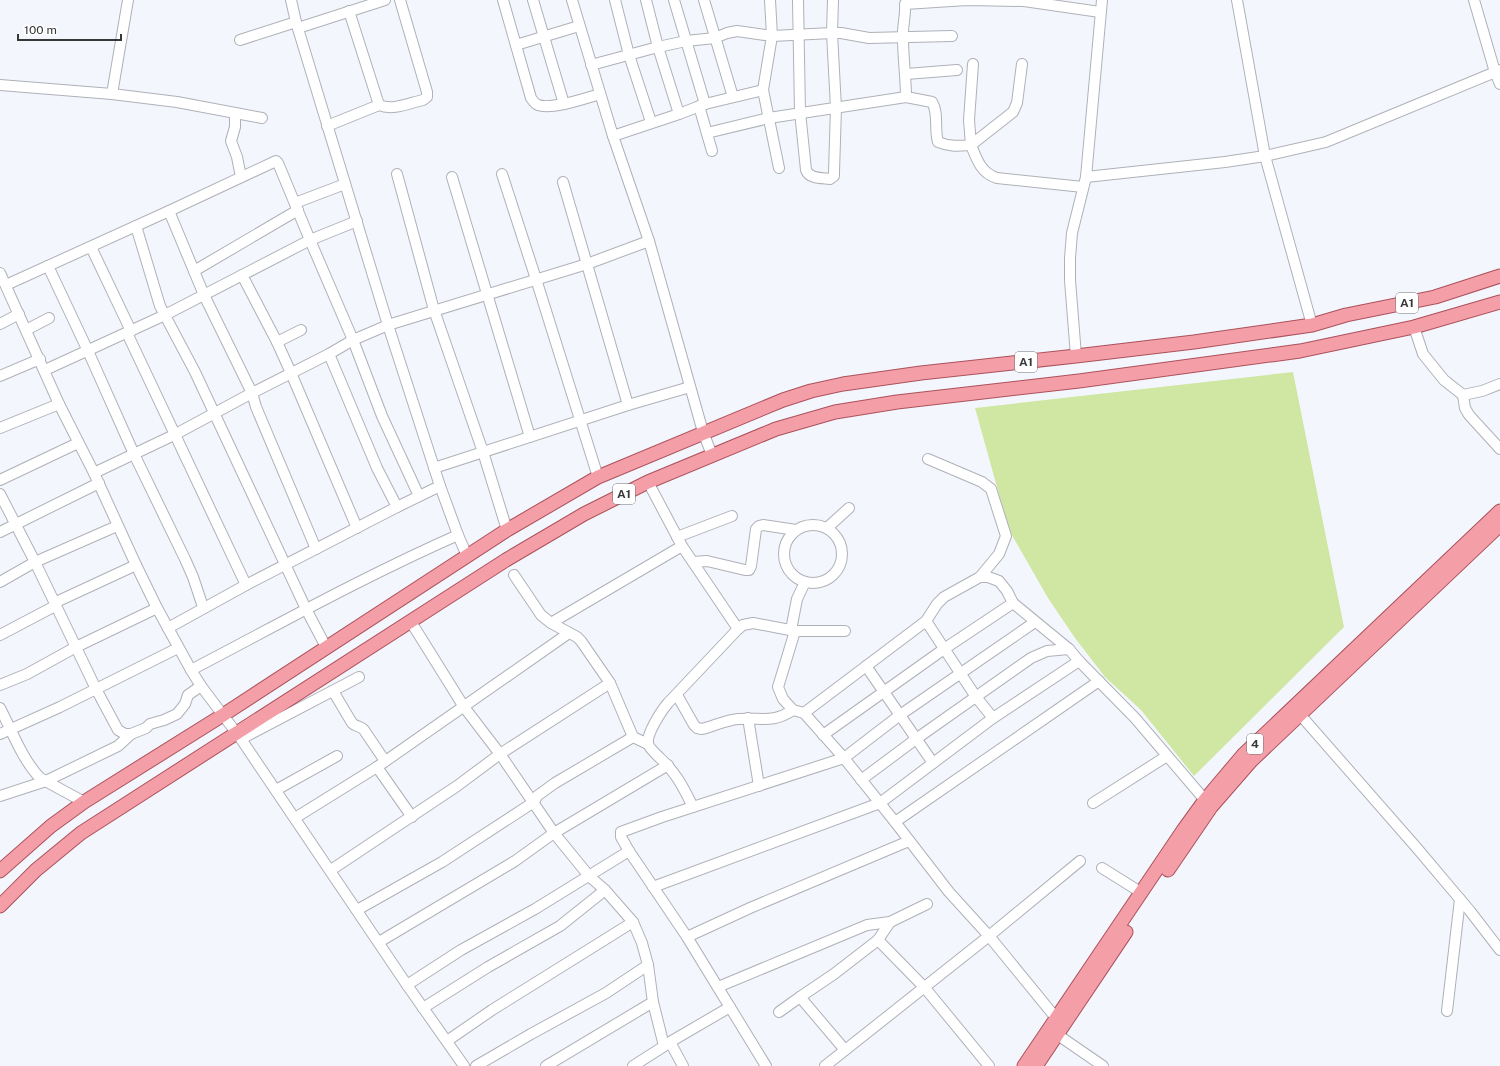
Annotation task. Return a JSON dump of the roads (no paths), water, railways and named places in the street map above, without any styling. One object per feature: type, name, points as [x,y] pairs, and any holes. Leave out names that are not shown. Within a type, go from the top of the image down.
[{"type":"main road","name":"A1","points":[[0,871],[51,826],[84,802],[223,715],[507,530],[598,477],[783,400],[811,391],[843,384],[921,373],[1194,342],[1312,325],[1346,315],[1435,297],[1500,276]]},
{"type":"main road","name":"A1","points":[[0,906],[36,870],[81,833],[239,736],[506,560],[584,514],[648,482],[776,429],[835,412],[897,402],[1072,382],[1300,351],[1414,327],[1500,302]]},
{"type":"main road","name":"4","points":[[1024,1066],[1053,1031],[1056,1018],[1205,800],[1243,755],[1296,711],[1500,511]]},
{"type":"main road","points":[[1036,1066],[1053,1031],[1211,807],[1296,711],[1500,525]]},
{"type":"street","points":[[112,94],[128,0]]},
{"type":"street","points":[[291,0],[327,126],[388,325],[440,486],[467,556]]},
{"type":"street","points":[[240,40],[349,12],[385,0]]},
{"type":"street","points":[[349,12],[379,105],[384,108],[391,108],[423,100],[427,97],[427,92],[400,0]]},
{"type":"street","points":[[503,0],[531,98],[535,103],[545,106],[564,104],[600,94]]},
{"type":"street","points":[[533,0],[564,104]]},
{"type":"street","points":[[615,0],[629,54],[651,122]]},
{"type":"street","points":[[646,0],[658,47],[679,114]]},
{"type":"street","points":[[674,0],[686,41],[712,151]]},
{"type":"street","points":[[704,0],[733,97]]},
{"type":"street","points":[[770,0],[772,36],[763,90],[779,168]]},
{"type":"street","points":[[798,0],[800,112],[807,174],[830,179],[834,176],[836,108],[832,33],[833,0]]},
{"type":"street","points":[[906,97],[906,74],[902,37],[906,14],[904,2],[1024,0],[1100,12]]},
{"type":"street","points":[[1076,356],[1070,280],[1070,258],[1072,233],[1086,177],[1102,0]]},
{"type":"street","points":[[1237,0],[1265,156],[1312,325]]},
{"type":"street","points":[[1474,0],[1500,84]]},
{"type":"street","points":[[574,1],[579,26],[613,136],[649,241],[703,432],[712,455]]},
{"type":"street","points":[[516,45],[579,26]]},
{"type":"street","points":[[591,65],[658,47],[686,41],[715,38],[737,31],[772,36],[832,33],[841,33],[869,38],[952,36]]},
{"type":"street","points":[[973,64],[970,120],[971,145],[978,164],[984,172],[997,178],[1083,187]]},
{"type":"street","points":[[707,134],[769,118],[800,112],[906,97],[932,102],[935,107],[936,136],[938,142],[953,146],[971,145],[1013,112],[1017,103],[1022,64]]},
{"type":"street","points":[[906,74],[957,70]]},
{"type":"street","points":[[1086,177],[1225,162],[1265,156],[1339,138],[1497,71]]},
{"type":"street","points":[[0,85],[112,94],[177,102],[262,118]]},
{"type":"street","points":[[613,136],[702,105],[763,90]]},
{"type":"street","points":[[327,126],[379,105]]},
{"type":"street","points":[[235,113],[235,127],[231,141],[237,157],[241,177]]},
{"type":"street","points":[[419,496],[382,416],[353,340],[276,161],[48,266],[2,279],[78,443],[99,483],[117,526],[157,608],[190,670],[239,736],[380,942],[407,985],[464,1066]]},
{"type":"street","points":[[397,174],[434,310],[483,452],[507,530]]},
{"type":"street","points":[[502,174],[598,477]]},
{"type":"street","points":[[452,177],[530,437]]},
{"type":"street","points":[[563,182],[628,405]]},
{"type":"street","points":[[194,271],[297,207],[345,184]]},
{"type":"street","points":[[169,211],[204,295],[252,393],[256,407],[316,549]]},
{"type":"street","points":[[45,370],[165,315],[310,240],[357,221]]},
{"type":"street","points":[[136,226],[160,306],[214,413],[285,565],[326,648]]},
{"type":"street","points":[[94,473],[174,435],[353,340],[388,325],[587,264],[649,241]]},
{"type":"street","points":[[91,247],[174,435],[246,585]]},
{"type":"street","points":[[48,266],[134,454],[188,565],[203,607]]},
{"type":"street","points":[[242,275],[277,342],[357,528]]},
{"type":"street","points":[[0,324],[19,314]]},
{"type":"street","points":[[26,330],[49,318]]},
{"type":"street","points":[[1414,327],[1423,354],[1444,380],[1463,395],[1469,415],[1500,450]]},
{"type":"street","points":[[277,342],[301,330]]},
{"type":"street","points":[[329,354],[377,468],[397,507]]},
{"type":"street","points":[[0,376],[40,359]]},
{"type":"street","points":[[1463,395],[1496,387],[1500,384]]},
{"type":"street","points":[[434,468],[628,405],[690,387]]},
{"type":"street","points":[[0,428],[60,404]]},
{"type":"street","points":[[0,480],[78,443]]},
{"type":"street","points":[[804,713],[926,621],[936,604],[944,597],[980,577],[999,554],[1006,536],[991,488],[982,482],[928,459]]},
{"type":"street","points":[[648,482],[692,562],[738,629]]},
{"type":"street","points":[[0,532],[99,483]]},
{"type":"street","points":[[168,628],[203,607],[440,486]]},
{"type":"street","points":[[0,494],[35,562],[96,690],[118,730],[125,734],[131,734]]},
{"type":"street","points":[[826,528],[849,508]]},
{"type":"street","points":[[551,623],[680,542],[732,516]]},
{"type":"street","points":[[692,562],[707,561],[749,570],[752,566],[756,529],[759,526],[764,525],[796,530]]},
{"type":"street","points":[[806,525],[816,525],[826,528],[835,534],[841,544],[842,554],[840,565],[835,574],[826,580],[816,583],[805,582],[795,577],[788,569],[784,559],[784,548],[788,538],[796,530],[806,525]]},
{"type":"street","points":[[0,582],[35,562],[117,526]]},
{"type":"street","points":[[190,670],[306,609],[422,551],[458,535]]},
{"type":"street","points":[[0,634],[55,604],[136,565]]},
{"type":"street","points":[[514,575],[541,615],[551,623],[582,641],[610,684],[633,737],[648,744],[668,765],[678,777],[693,807]]},
{"type":"street","points":[[980,577],[988,577],[999,581],[1007,591],[1013,603],[1069,649],[1135,718],[1205,800]]},
{"type":"street","points":[[805,582],[797,599],[793,630],[778,687],[783,699],[793,710],[804,713],[844,758],[896,822],[949,892],[989,936],[1056,1018]]},
{"type":"street","points":[[824,735],[944,649],[1013,603]]},
{"type":"street","points":[[0,685],[26,674],[76,647],[157,608]]},
{"type":"street","points":[[926,621],[976,697],[993,718]]},
{"type":"street","points":[[411,622],[464,707],[500,754],[554,833],[589,876],[605,890],[633,922],[642,943],[648,965],[653,1002],[667,1044],[683,1066]]},
{"type":"street","points":[[766,1066],[758,1050],[687,937],[629,851],[621,837],[620,832],[844,758],[960,672],[1035,622]]},
{"type":"street","points":[[648,744],[652,729],[662,710],[743,625],[754,623],[793,630],[845,631]]},
{"type":"street","points":[[295,818],[381,764],[569,633]]},
{"type":"street","points":[[0,734],[96,690],[178,648]]},
{"type":"street","points":[[861,780],[916,738],[1038,654],[1069,649]]},
{"type":"street","points":[[653,887],[880,803],[993,718],[1079,661]]},
{"type":"street","points":[[866,666],[933,763]]},
{"type":"street","points":[[239,736],[359,677]]},
{"type":"street","points":[[896,822],[1099,681]]},
{"type":"street","points":[[331,870],[412,817],[500,754],[610,684]]},
{"type":"street","points":[[0,796],[46,781],[118,746],[131,734],[146,728],[150,724],[177,714],[185,704],[188,695],[201,686]]},
{"type":"street","points":[[333,691],[352,723],[364,730],[381,764],[412,817]]},
{"type":"street","points":[[677,695],[694,725],[697,728],[702,729],[737,719],[778,718],[793,710]]},
{"type":"street","points":[[0,708],[18,744],[36,774],[84,802]]},
{"type":"street","points":[[1296,711],[1416,847],[1460,899],[1500,950]]},
{"type":"street","points":[[748,718],[759,786]]},
{"type":"street","points":[[357,910],[442,862],[534,802],[537,796],[555,783],[633,737]]},
{"type":"street","points":[[276,790],[337,756]]},
{"type":"street","points":[[1093,803],[1167,756]]},
{"type":"street","points":[[380,942],[515,861],[554,833],[668,765]]},
{"type":"street","points":[[687,937],[750,908],[909,841]]},
{"type":"street","points":[[407,985],[460,950],[535,909],[629,851]]},
{"type":"street","points":[[825,1066],[925,988],[1080,861]]},
{"type":"street","points":[[1102,868],[1142,894]]},
{"type":"street","points":[[423,1008],[488,967],[560,926],[605,890]]},
{"type":"street","points":[[1447,1011],[1460,899]]},
{"type":"street","points":[[718,987],[866,925],[890,922],[927,904]]},
{"type":"street","points":[[447,1041],[492,1010],[633,922]]},
{"type":"street","points":[[779,1012],[834,974],[878,940],[890,922]]},
{"type":"street","points":[[878,940],[925,988],[989,1066]]},
{"type":"street","points":[[476,1066],[606,993],[648,965]]},
{"type":"street","points":[[800,997],[845,1050]]},
{"type":"street","points":[[546,1066],[653,1002]]},
{"type":"street","points":[[633,1066],[730,1007]]},
{"type":"street","points":[[1053,1031],[1101,1065]]}]
